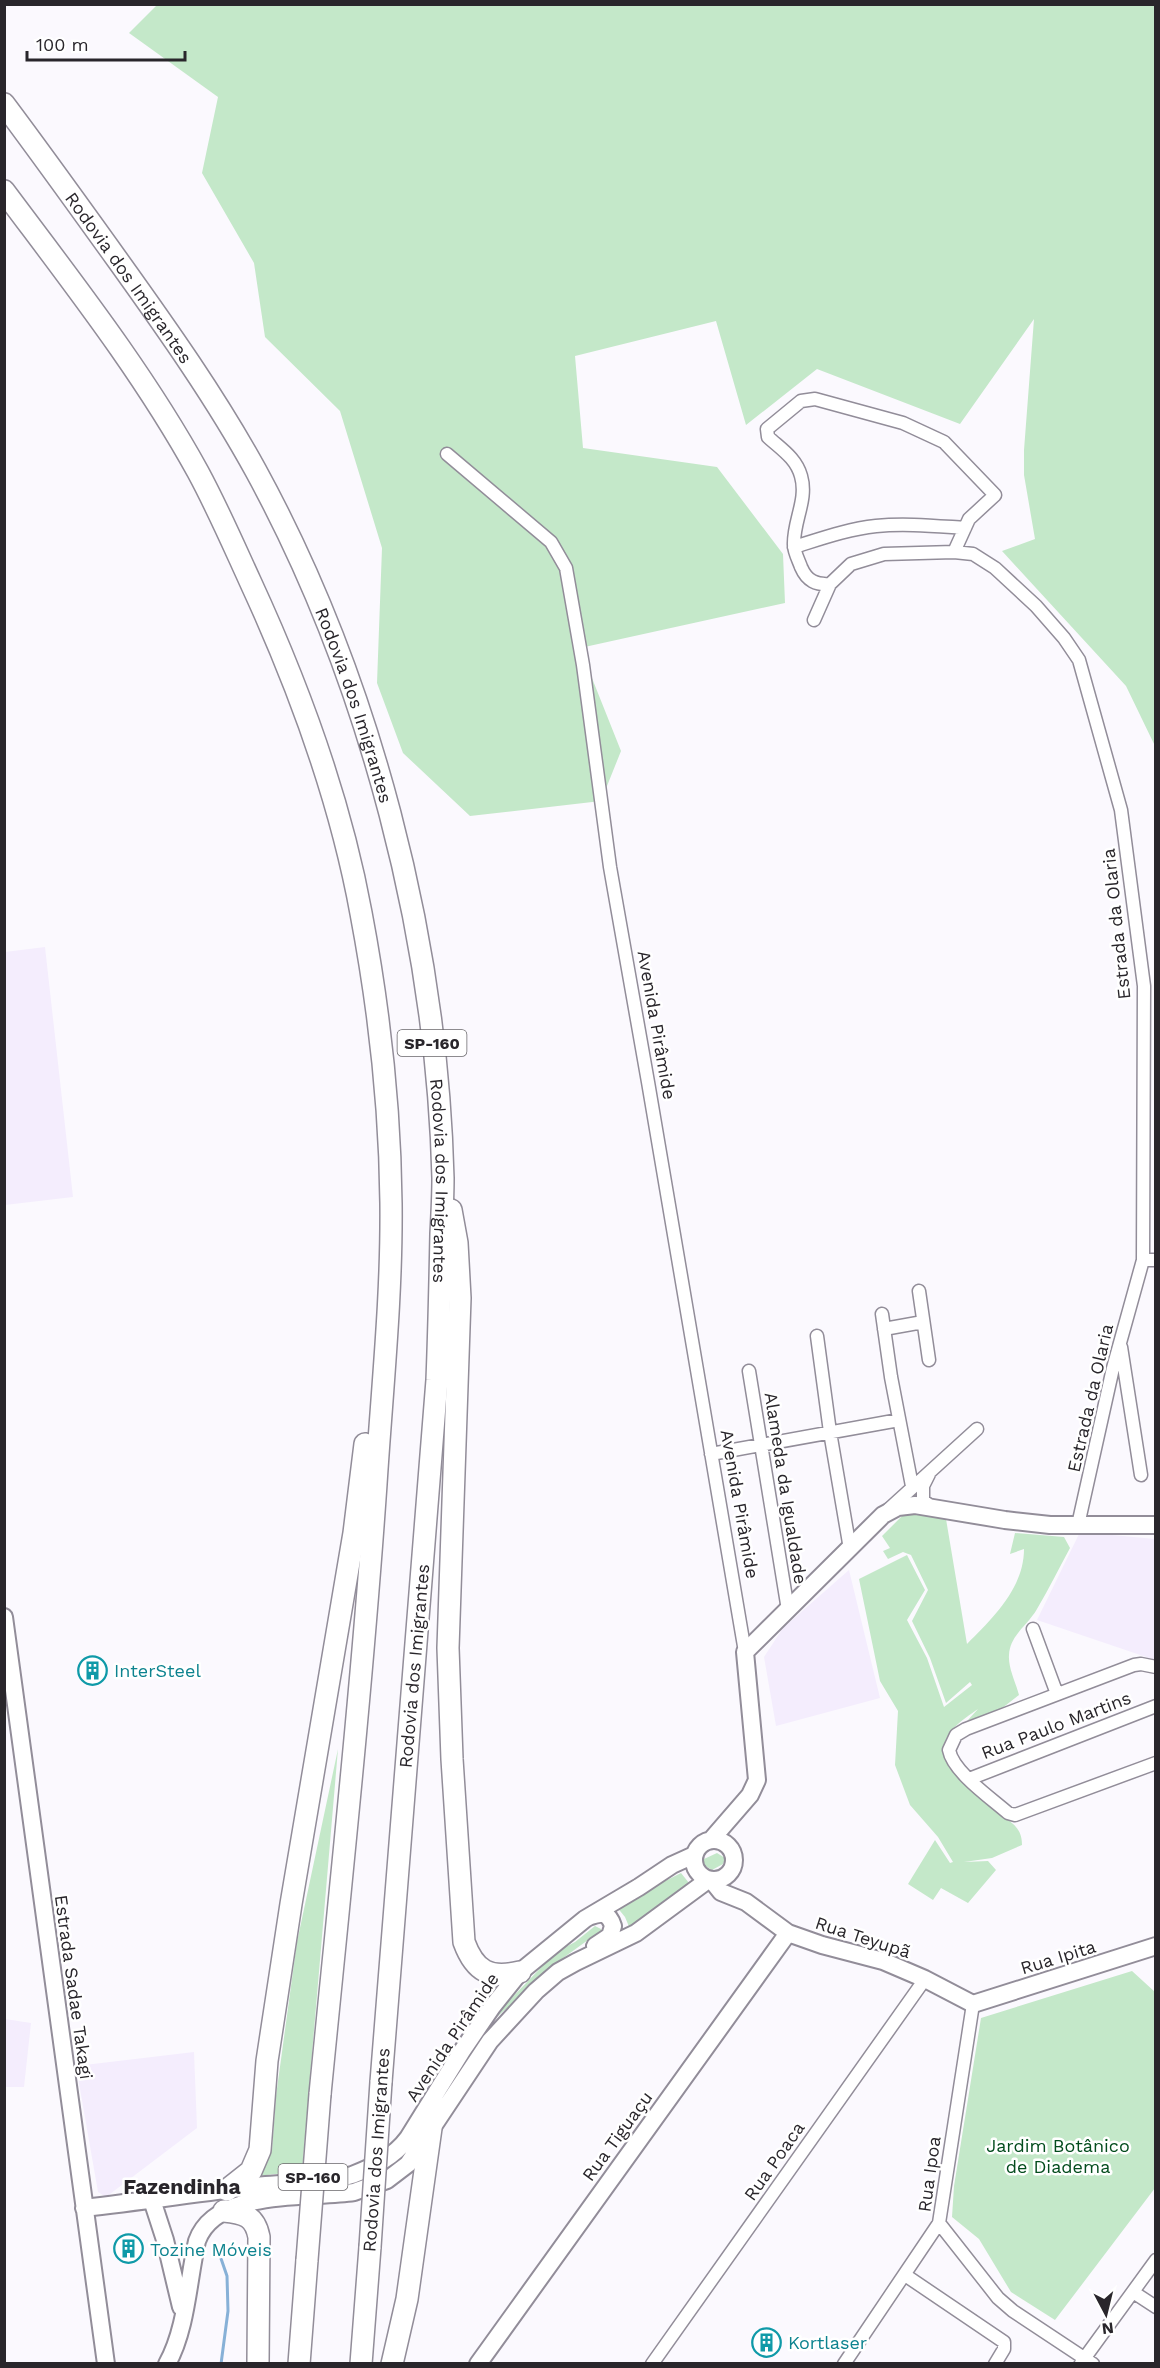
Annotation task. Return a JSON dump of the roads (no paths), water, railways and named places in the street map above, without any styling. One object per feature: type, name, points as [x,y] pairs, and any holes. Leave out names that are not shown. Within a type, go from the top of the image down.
[{"type":"highway","name":"Rodovia dos Imigrantes","points":[[4,104],[163,323],[214,402],[256,471],[304,570],[339,654],[390,809],[423,970],[436,1075],[443,1177],[437,1380],[360,2364]]},
{"type":"highway","name":"SP-160","points":[[4,190],[108,330],[151,394],[198,473],[280,646],[326,777],[350,862],[361,913],[385,1094],[391,1205],[388,1318],[357,1711],[320,2094],[299,2364]]},
{"type":"highway","points":[[443,1177],[453,1219],[459,1280],[448,1648],[452,1759],[464,1942],[476,1964],[492,1974],[502,1976],[520,1972]]},
{"type":"highway","points":[[258,2364],[259,2237],[257,2227],[249,2216],[225,2200],[251,2171],[259,2155],[267,2061],[285,1939],[354,1533],[366,1438],[381,1411]]},
{"type":"highway","points":[[392,2364],[407,2299],[431,2128]]},
{"type":"main road","points":[[719,1842],[731,1820],[750,1795],[757,1780],[745,1652],[883,1515],[905,1505],[930,1506],[1005,1520],[1050,1525],[1155,1525]]},
{"type":"main road","name":"Estrada Sadae Takagi","points":[[4,1617],[107,2363]]},
{"type":"main road","points":[[719,1842],[734,1857],[734,1864],[716,1879],[697,1872],[694,1856],[702,1843],[719,1842]]},
{"type":"main road","name":"Avenida Pirâmide","points":[[166,2364],[174,2349],[183,2316],[200,2232],[225,2200],[352,2175],[386,2160],[408,2138],[462,2051],[492,2007],[520,1972],[585,1919],[672,1865],[694,1856]]},
{"type":"main road","name":"Avenida Pirâmide","points":[[84,2208],[152,2200],[258,2201],[330,2196],[369,2188],[387,2180],[416,2155],[431,2128],[490,2041],[524,2002],[558,1972],[636,1933],[716,1879]]},
{"type":"main road","name":"Rua Teyupã","points":[[716,1879],[721,1892],[746,1902],[788,1932],[822,1945],[883,1961],[925,1979],[973,2004]]},
{"type":"main road","points":[[558,1972],[574,1958],[610,1936],[613,1931],[611,1920],[603,1913],[585,1919]]},
{"type":"main road","name":"Rua Tiguaçu","points":[[478,2364],[788,1932]]},
{"type":"main road","name":"Rua Ipita","points":[[973,2004],[1155,1946]]},
{"type":"main road","points":[[152,2200],[176,2277],[183,2316]]},
{"type":"street","points":[[830,584],[818,585],[805,576],[794,547],[796,525],[803,500],[801,477],[793,458],[768,437],[767,429],[801,401],[815,399],[903,423],[944,442],[995,495],[969,519],[954,552]]},
{"type":"street","name":"Avenida Pirâmide","points":[[447,454],[551,542],[566,568],[583,665],[610,867],[745,1652]]},
{"type":"street","points":[[794,547],[831,535],[874,526],[914,524],[965,528]]},
{"type":"street","name":"Estrada da Olaria","points":[[814,620],[830,584],[851,564],[884,554],[954,552],[973,554],[995,568],[1036,606],[1064,638],[1079,660],[1121,810],[1150,986],[1149,1260],[1121,1342],[1078,1525]]},
{"type":"street","points":[[919,1291],[929,1360]]},
{"type":"street","points":[[882,1314],[912,1486]]},
{"type":"street","points":[[884,1329],[923,1322]]},
{"type":"street","points":[[817,1336],[830,1432],[850,1549]]},
{"type":"street","points":[[1121,1342],[1141,1475]]},
{"type":"street","name":"Alameda da Igualdade","points":[[749,1371],[788,1611]]},
{"type":"street","points":[[711,1454],[899,1420]]},
{"type":"street","points":[[883,1515],[912,1486],[977,1429]]},
{"type":"street","points":[[929,1473],[922,1493],[923,1500],[930,1506]]},
{"type":"street","points":[[1033,1629],[1057,1694]]},
{"type":"street","points":[[1155,1667],[1134,1665],[966,1729],[956,1735],[949,1750],[950,1757],[969,1779],[1008,1813],[1015,1815],[1155,1762]]},
{"type":"street","name":"Rua Paulo Martins","points":[[969,1779],[1155,1706]]},
{"type":"street","name":"Rua Poaca","points":[[652,2364],[925,1979]]},
{"type":"street","name":"Rua Ipoa","points":[[973,2004],[939,2223],[998,2298],[1086,2362]]},
{"type":"street","points":[[844,2364],[939,2223]]},
{"type":"street","points":[[1086,2362],[1155,2260]]},
{"type":"street","points":[[905,2275],[1004,2342],[1005,2349],[995,2364]]},
{"type":"street","points":[[1133,2292],[1155,2307]]},
{"type":"waterway","points":[[216,2244],[227,2276],[228,2311],[221,2364]]},
{"type":"place","name":"InterSteel","points":[[93,1670]]},
{"type":"place","name":"Tozine Móveis","points":[[129,2249]]},
{"type":"place","name":"Kortlaser","points":[[767,2342]]},
{"type":"district","name":"Fazendinha","points":[[182,2186]]},
{"type":"park label","name":"Jardim Botânico de Diadema","points":[[1058,2155]]}]
